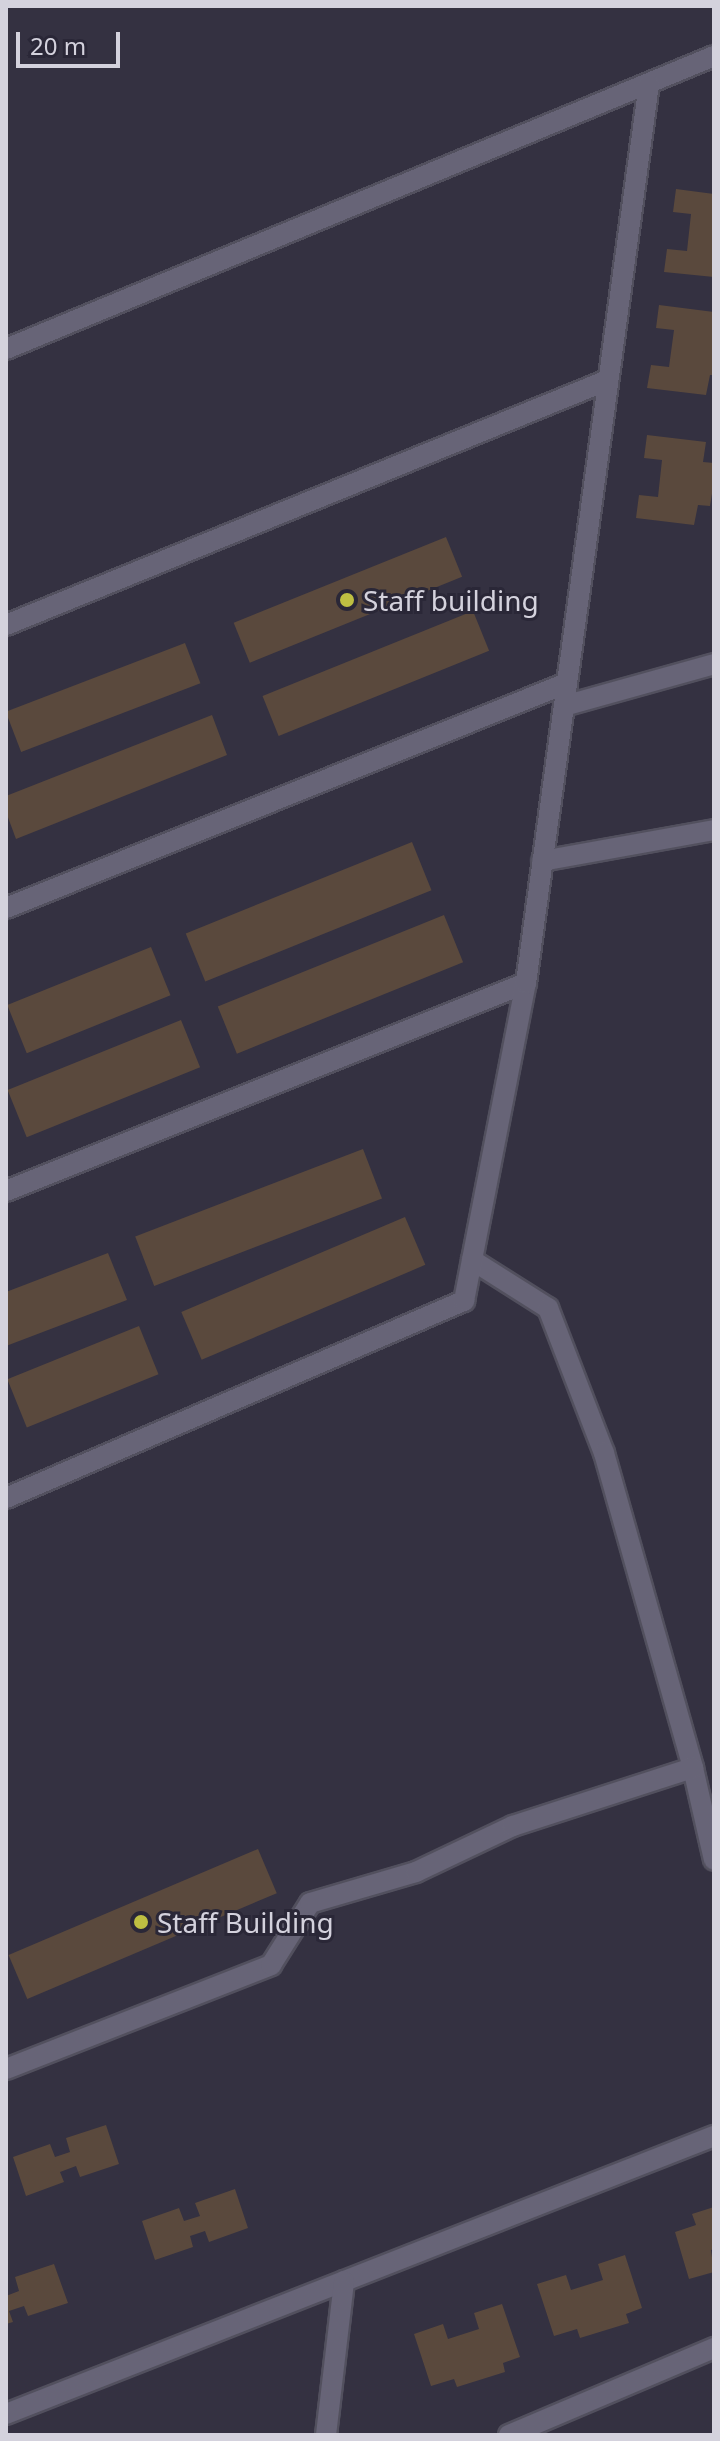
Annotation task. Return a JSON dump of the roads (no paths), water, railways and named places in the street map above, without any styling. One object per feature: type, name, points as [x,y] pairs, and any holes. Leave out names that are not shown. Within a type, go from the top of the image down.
[{"type":"street","points":[[6,349],[714,56]]},
{"type":"street","points":[[6,1498],[464,1301],[526,983],[649,84]]},
{"type":"street","points":[[6,625],[608,380]]},
{"type":"street","points":[[564,706],[714,664]]},
{"type":"street","points":[[6,908],[567,683]]},
{"type":"street","points":[[542,861],[714,830]]},
{"type":"street","points":[[6,1191],[526,983]]},
{"type":"street","points":[[472,1260],[548,1308],[604,1453],[693,1768],[714,1860]]},
{"type":"street","points":[[6,2069],[271,1965],[310,1903],[416,1872],[513,1826],[693,1768]]},
{"type":"street","points":[[6,2414],[714,2136]]},
{"type":"street","points":[[326,2435],[344,2281]]},
{"type":"street","points":[[509,2435],[714,2348]]},
{"type":"place","name":"Staff building","points":[[347,600]]},
{"type":"place","name":"Staff Building","points":[[141,1922]]}]
